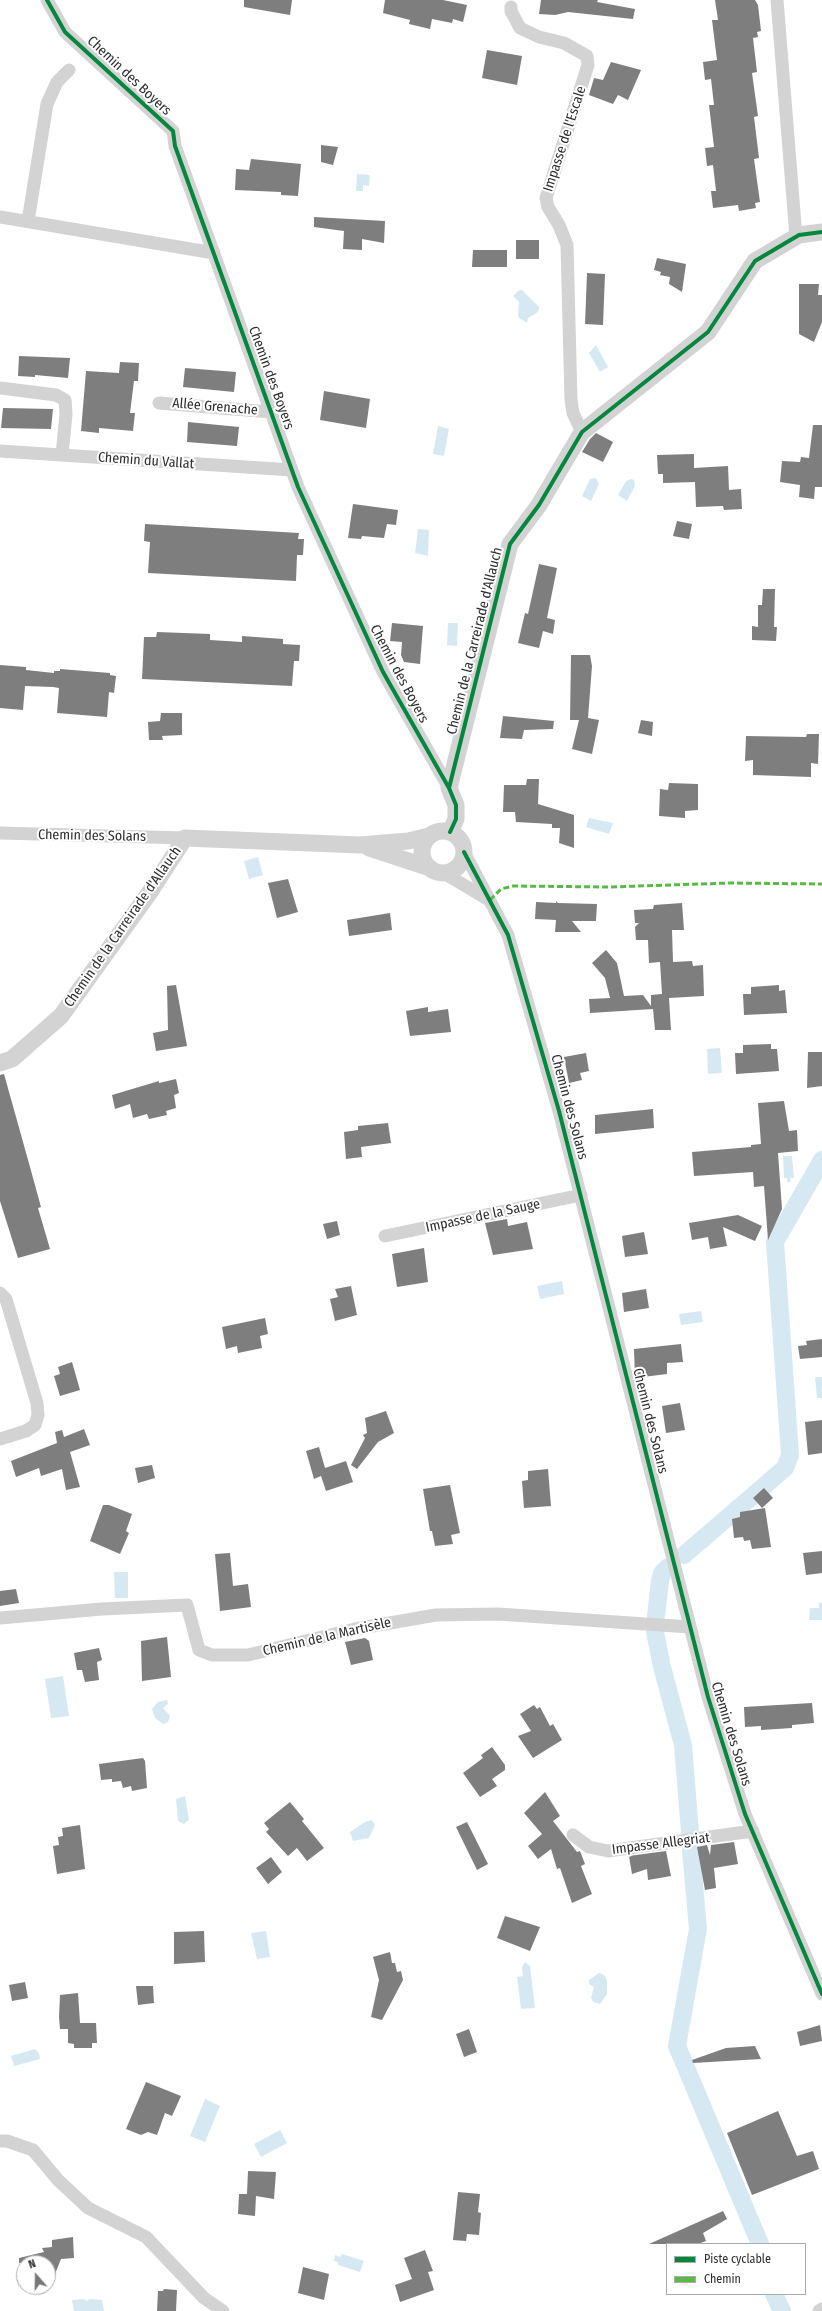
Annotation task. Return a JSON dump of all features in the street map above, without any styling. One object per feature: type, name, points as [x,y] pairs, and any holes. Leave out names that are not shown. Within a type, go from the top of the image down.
[{"type":"street","name":"Chemin des Boyers","points":[[47,0],[65,32],[173,131],[176,146],[292,470],[383,672],[450,788]]},
{"type":"street","points":[[777,0],[796,237]]},
{"type":"street","name":"Impasse de l'Escale","points":[[511,6],[511,11],[520,28],[539,37],[564,43],[587,56],[588,65],[546,198],[548,206],[559,225],[567,245],[571,400],[573,413],[582,432]]},
{"type":"street","points":[[28,221],[47,104],[57,82],[69,70]]},
{"type":"street","points":[[0,217],[214,253]]},
{"type":"street","name":"Chemin de la Carreirade d'Allauch","points":[[450,788],[510,544],[539,505],[582,432],[708,332],[755,261],[796,237],[822,232]]},
{"type":"street","points":[[0,388],[56,396],[65,400],[66,414],[62,455]]},
{"type":"street","name":"Allée Grenache","points":[[159,402],[271,412]]},
{"type":"street","name":"Chemin du Vallat","points":[[0,451],[292,470]]},
{"type":"street","points":[[450,788],[456,805],[456,819],[450,832]]},
{"type":"street","points":[[436,870],[455,869],[463,858],[464,852],[460,840],[450,832],[442,831],[429,836],[425,842],[422,855],[436,870],[490,900]]},
{"type":"street","name":"Chemin des Solans","points":[[0,833],[185,838]]},
{"type":"street","name":"Chemin de la Carreirade d'Allauch","points":[[0,1064],[12,1059],[62,1016],[150,892],[185,838],[360,845],[408,841],[429,836]]},
{"type":"street","name":"Chemin de la Carreirade d'Allauch","points":[[360,845],[436,870]]},
{"type":"street","name":"Chemin des Solans","points":[[464,852],[508,935],[560,1111],[708,1697],[753,1831],[822,1994]]},
{"type":"street","name":"Impasse de la Sauge","points":[[386,1236],[581,1195]]},
{"type":"street","points":[[0,1293],[6,1299],[37,1403],[38,1415],[35,1425],[0,1439]]},
{"type":"street","name":"Chemin de la Martisèle","points":[[0,1618],[172,1604],[187,1605],[199,1650],[212,1655],[248,1655],[355,1629],[436,1615],[498,1614],[690,1626]]},
{"type":"street","name":"Impasse Allegriat","points":[[573,1835],[589,1847],[608,1851],[753,1831]]},
{"type":"street","points":[[0,2141],[6,2141],[33,2150],[58,2180],[88,2208],[146,2237],[204,2298],[223,2311]]},
{"type":"shaded area","points":[[357,174],[370,175],[369,186],[363,185],[363,191],[356,191]]},
{"type":"shaded area","points":[[522,290],[539,307],[538,312],[528,318],[527,323],[518,317],[519,302],[513,296],[518,291]]},
{"type":"shaded area","points":[[596,345],[608,367],[600,372],[589,353]]},
{"type":"shaded area","points":[[438,426],[449,429],[444,456],[433,454]]},
{"type":"shaded area","points":[[596,478],[599,484],[591,501],[582,496],[590,479]]},
{"type":"shaded area","points":[[631,479],[634,480],[635,486],[627,501],[618,495],[626,481]]},
{"type":"shaded area","points":[[418,529],[429,530],[428,556],[415,553]]},
{"type":"shaded area","points":[[448,623],[458,623],[457,646],[447,645]]},
{"type":"shaded area","points":[[589,818],[613,823],[609,834],[586,827]]},
{"type":"shaded area","points":[[258,857],[263,875],[249,879],[244,861]]},
{"type":"shaded area","points":[[720,1048],[722,1073],[708,1074],[707,1049]]},
{"type":"shaded area","points":[[783,1156],[792,1156],[794,1178],[790,1178],[791,1182],[787,1182],[787,1178],[784,1178]]},
{"type":"shaded area","points":[[562,1281],[564,1294],[540,1299],[537,1286]]},
{"type":"shaded area","points":[[701,1311],[703,1322],[681,1325],[679,1314]]},
{"type":"shaded area","points":[[815,1377],[822,1377],[822,1398],[817,1398]]},
{"type":"shaded area","points":[[114,1572],[128,1572],[128,1598],[115,1598]]},
{"type":"shaded area","points":[[819,1603],[822,1603],[822,1620],[809,1620],[810,1608],[819,1608]]},
{"type":"shaded area","points":[[63,1676],[69,1716],[51,1718],[45,1679]]},
{"type":"shaded area","points":[[167,1700],[168,1704],[163,1708],[170,1716],[168,1722],[163,1724],[155,1718],[152,1709],[158,1702]]},
{"type":"shaded area","points":[[185,1796],[189,1820],[184,1824],[178,1821],[176,1799]]},
{"type":"shaded area","points":[[372,1820],[375,1825],[369,1838],[353,1841],[350,1832],[365,1822]]},
{"type":"shaded area","points":[[266,1931],[270,1957],[257,1959],[251,1933]]},
{"type":"shaded area","points":[[525,1962],[530,1966],[535,2008],[521,2009],[517,1977],[523,1976],[522,1967]]},
{"type":"shaded area","points":[[599,1973],[604,1975],[607,1980],[607,1994],[600,2004],[593,2002],[591,1998],[594,1987],[589,1984],[589,1980]]},
{"type":"shaded area","points":[[35,2049],[39,2053],[40,2059],[14,2066],[11,2056]]},
{"type":"shaded area","points":[[205,2099],[220,2106],[205,2142],[190,2136]]},
{"type":"shaded area","points":[[280,2130],[287,2143],[261,2157],[254,2144]]},
{"type":"shaded area","points":[[342,2254],[364,2261],[360,2272],[338,2265],[338,2262],[334,2261],[335,2255],[340,2257]]},
{"type":"shaded area","points":[[85,2299],[86,2301],[90,2299],[102,2300],[104,2311],[74,2311],[72,2300]]},
{"type":"building","points":[[244,0],[292,0],[290,15],[244,7]]},
{"type":"building","points":[[385,0],[443,0],[467,5],[463,22],[453,19],[452,23],[432,19],[430,29],[409,24],[410,20],[383,13]]},
{"type":"building","points":[[541,0],[598,0],[597,2],[635,9],[633,19],[568,12],[555,15],[539,14]]},
{"type":"building","points":[[715,0],[755,0],[758,5],[761,31],[757,32],[758,37],[753,38],[757,72],[752,73],[758,116],[754,117],[759,158],[754,159],[760,202],[755,203],[756,208],[739,211],[738,205],[713,208],[711,191],[716,191],[713,165],[707,166],[705,148],[714,147],[709,105],[714,105],[711,79],[705,80],[703,62],[717,60],[712,20],[718,20]]},
{"type":"building","points":[[487,50],[522,56],[517,85],[482,78]]},
{"type":"building","points":[[611,62],[641,70],[628,100],[618,95],[613,104],[589,95],[594,78],[603,80]]},
{"type":"building","points":[[321,145],[338,147],[333,165],[321,162]]},
{"type":"building","points":[[251,159],[301,164],[298,196],[281,195],[281,192],[235,190],[236,169],[249,170]]},
{"type":"building","points":[[314,217],[385,221],[384,243],[362,239],[362,250],[343,249],[344,231],[314,227]]},
{"type":"building","points":[[516,240],[539,240],[539,259],[516,259]]},
{"type":"building","points":[[473,250],[507,250],[507,267],[472,267]]},
{"type":"building","points":[[657,258],[686,264],[682,292],[669,284],[670,277],[660,275],[661,272],[654,270]]},
{"type":"building","points":[[587,273],[605,274],[603,325],[585,324]]},
{"type":"building","points":[[799,284],[819,284],[818,295],[822,295],[822,322],[814,342],[799,334]]},
{"type":"building","points":[[19,356],[70,358],[68,378],[35,375],[35,377],[18,376]]},
{"type":"building","points":[[120,362],[139,363],[138,381],[134,381],[130,413],[135,413],[133,431],[99,428],[99,433],[81,431],[86,371],[119,373]]},
{"type":"building","points":[[185,368],[236,372],[234,392],[183,387]]},
{"type":"building","points":[[324,391],[370,399],[366,428],[320,420]]},
{"type":"building","points":[[3,408],[53,409],[51,429],[1,428]]},
{"type":"building","points":[[188,422],[239,427],[237,446],[187,442]]},
{"type":"building","points":[[813,425],[822,425],[822,487],[815,487],[814,499],[799,497],[800,485],[780,482],[782,461],[800,462],[801,457],[809,458]]},
{"type":"building","points":[[596,433],[613,442],[603,462],[582,452],[590,439]]},
{"type":"building","points":[[694,454],[694,468],[728,466],[729,490],[741,489],[742,509],[724,510],[723,506],[696,507],[695,482],[663,483],[663,474],[658,474],[657,455]]},
{"type":"building","points":[[353,504],[398,510],[396,525],[387,524],[384,538],[362,536],[361,539],[348,538]]},
{"type":"building","points":[[677,521],[692,524],[689,539],[673,536]]},
{"type":"building","points":[[145,524],[299,533],[298,539],[304,539],[303,555],[297,555],[296,581],[148,573],[150,542],[144,541]]},
{"type":"building","points":[[539,564],[557,568],[547,618],[555,620],[553,634],[543,631],[539,648],[518,643],[525,613],[528,614]]},
{"type":"building","points":[[763,589],[775,589],[774,627],[777,627],[776,641],[752,640],[752,626],[758,627],[758,605],[762,605]]},
{"type":"building","points":[[392,623],[423,626],[420,664],[404,662],[401,655],[402,642],[390,641]]},
{"type":"building","points":[[157,632],[210,634],[210,640],[242,642],[242,636],[283,639],[283,644],[300,645],[299,661],[294,661],[292,686],[142,679],[144,637],[156,637]]},
{"type":"building","points":[[571,655],[590,655],[592,666],[588,718],[599,720],[592,754],[572,749],[579,720],[570,720]]},
{"type":"building","points":[[0,665],[26,667],[26,670],[54,673],[54,671],[60,671],[60,669],[110,673],[110,675],[116,676],[114,693],[109,692],[107,717],[57,713],[59,688],[53,687],[25,686],[23,710],[0,708]]},
{"type":"building","points":[[161,713],[182,713],[182,735],[162,736],[163,740],[149,740],[148,722],[160,721]]},
{"type":"building","points":[[503,716],[554,721],[553,729],[524,730],[522,739],[500,738]]},
{"type":"building","points":[[641,720],[653,722],[652,736],[638,733]]},
{"type":"building","points":[[807,734],[819,734],[818,764],[811,763],[811,777],[753,775],[753,760],[745,761],[746,736],[806,737]]},
{"type":"building","points":[[527,779],[539,779],[538,804],[574,815],[574,848],[559,843],[560,828],[552,828],[552,824],[516,822],[515,812],[503,812],[504,785],[526,785]]},
{"type":"building","points":[[669,783],[698,784],[698,810],[685,811],[685,818],[659,816],[660,789],[668,790]]},
{"type":"building","points":[[288,879],[298,912],[277,918],[268,883]]},
{"type":"building","points":[[556,901],[558,903],[597,904],[596,921],[572,921],[581,932],[555,932],[556,920],[535,919],[536,902],[556,903]]},
{"type":"building","points":[[682,903],[684,930],[672,930],[673,962],[692,961],[693,966],[703,965],[704,996],[669,998],[671,1030],[655,1030],[653,1009],[590,1013],[589,999],[610,998],[605,978],[592,963],[606,950],[617,963],[624,996],[643,995],[651,1006],[651,995],[662,994],[660,962],[649,963],[648,940],[636,940],[635,927],[639,923],[635,923],[634,910],[653,909],[654,905]]},
{"type":"building","points":[[390,913],[392,930],[349,936],[347,920]]},
{"type":"building","points":[[176,985],[187,1046],[156,1051],[153,1033],[168,1030],[167,986]]},
{"type":"building","points":[[779,985],[779,991],[785,990],[787,1013],[744,1015],[743,994],[751,994],[751,987]]},
{"type":"building","points":[[428,1007],[428,1012],[448,1009],[451,1032],[410,1036],[406,1011]]},
{"type":"building","points":[[771,1044],[771,1049],[777,1049],[779,1071],[736,1074],[735,1053],[743,1053],[743,1045]]},
{"type":"building","points":[[808,1052],[822,1052],[822,1086],[807,1088]]},
{"type":"building","points":[[586,1053],[589,1071],[580,1073],[582,1080],[569,1083],[564,1057]]},
{"type":"building","points":[[4,1074],[41,1207],[38,1208],[50,1249],[18,1258],[0,1201],[0,1075]]},
{"type":"building","points":[[176,1079],[179,1093],[174,1095],[176,1108],[166,1111],[167,1115],[149,1119],[147,1114],[133,1118],[130,1104],[115,1109],[112,1095],[159,1081],[159,1083]]},
{"type":"building","points":[[784,1101],[789,1131],[797,1130],[798,1151],[778,1153],[782,1209],[768,1240],[764,1186],[754,1187],[753,1172],[694,1176],[692,1152],[751,1147],[751,1145],[761,1144],[758,1103]]},
{"type":"building","points":[[653,1109],[654,1128],[595,1134],[595,1115]]},
{"type":"building","points":[[388,1123],[391,1143],[361,1147],[362,1157],[346,1159],[344,1132],[358,1130],[358,1126]]},
{"type":"building","points":[[738,1215],[762,1226],[755,1241],[723,1227],[727,1246],[710,1249],[708,1237],[692,1240],[689,1223]]},
{"type":"building","points":[[507,1219],[508,1226],[527,1222],[533,1249],[493,1255],[485,1223]]},
{"type":"building","points":[[337,1221],[340,1235],[327,1239],[323,1224]]},
{"type":"building","points":[[644,1232],[648,1254],[625,1257],[622,1236]]},
{"type":"building","points":[[424,1248],[428,1282],[397,1287],[392,1254]]},
{"type":"building","points":[[351,1286],[357,1315],[335,1321],[330,1299],[338,1297],[335,1289]]},
{"type":"building","points":[[646,1289],[649,1308],[624,1312],[622,1293]]},
{"type":"building","points":[[265,1318],[268,1334],[260,1336],[262,1348],[238,1353],[237,1346],[226,1349],[222,1327]]},
{"type":"building","points":[[822,1339],[822,1357],[800,1359],[798,1346],[807,1345],[806,1341]]},
{"type":"building","points":[[681,1344],[683,1362],[667,1363],[667,1374],[635,1378],[634,1349]]},
{"type":"building","points":[[72,1362],[80,1390],[60,1396],[54,1376],[60,1374],[58,1367]]},
{"type":"building","points":[[680,1403],[685,1430],[666,1433],[662,1406]]},
{"type":"building","points":[[386,1411],[394,1433],[378,1442],[357,1469],[351,1465],[365,1438],[363,1435],[367,1433],[365,1418]]},
{"type":"building","points":[[822,1420],[822,1453],[808,1455],[805,1422]]},
{"type":"building","points":[[84,1429],[90,1445],[70,1452],[80,1487],[66,1490],[62,1469],[41,1476],[39,1468],[16,1477],[11,1461],[57,1443],[55,1432],[62,1430],[64,1437]]},
{"type":"building","points":[[319,1447],[325,1468],[346,1461],[353,1482],[326,1491],[321,1476],[314,1479],[306,1451]]},
{"type":"building","points":[[152,1465],[155,1478],[138,1483],[135,1468]]},
{"type":"building","points":[[548,1469],[551,1506],[524,1508],[522,1481],[528,1480],[528,1471]]},
{"type":"building","points":[[450,1485],[460,1533],[451,1535],[453,1544],[435,1546],[432,1531],[430,1531],[423,1489]]},
{"type":"building","points":[[764,1488],[773,1498],[762,1508],[753,1498]]},
{"type":"building","points":[[103,1505],[109,1505],[132,1514],[126,1531],[129,1533],[120,1554],[90,1541]]},
{"type":"building","points":[[765,1508],[771,1547],[752,1549],[750,1540],[744,1541],[743,1537],[734,1538],[732,1519],[740,1517],[740,1512]]},
{"type":"building","points":[[822,1551],[822,1573],[806,1575],[803,1553]]},
{"type":"building","points":[[230,1553],[233,1586],[248,1584],[251,1607],[220,1611],[215,1554]]},
{"type":"building","points":[[16,1589],[19,1603],[0,1606],[0,1591]]},
{"type":"building","points":[[167,1637],[171,1677],[142,1681],[141,1641]]},
{"type":"building","points":[[365,1638],[369,1641],[373,1660],[351,1665],[345,1642]]},
{"type":"building","points":[[99,1648],[102,1660],[97,1662],[99,1680],[85,1682],[82,1670],[77,1670],[74,1653]]},
{"type":"building","points":[[812,1703],[814,1723],[792,1725],[792,1728],[761,1730],[761,1726],[745,1727],[744,1707]]},
{"type":"building","points":[[534,1705],[537,1709],[540,1707],[550,1726],[553,1724],[562,1740],[533,1758],[518,1736],[531,1731],[520,1714]]},
{"type":"building","points":[[492,1747],[505,1765],[505,1770],[492,1779],[497,1786],[480,1797],[463,1773],[483,1758],[481,1755]]},
{"type":"building","points":[[143,1758],[145,1761],[147,1788],[132,1791],[131,1786],[123,1788],[121,1781],[112,1782],[112,1779],[101,1780],[99,1764]]},
{"type":"building","points":[[545,1792],[560,1816],[553,1821],[577,1852],[580,1851],[585,1864],[581,1866],[592,1894],[572,1903],[560,1868],[557,1869],[551,1849],[538,1859],[528,1846],[542,1834],[524,1813]]},
{"type":"building","points":[[290,1802],[304,1819],[302,1821],[324,1848],[307,1861],[297,1848],[288,1856],[266,1832],[269,1829],[264,1823]]},
{"type":"building","points":[[467,1822],[488,1864],[477,1870],[456,1827]]},
{"type":"building","points":[[80,1825],[85,1869],[57,1874],[53,1846],[59,1845],[58,1837],[63,1836],[62,1828]]},
{"type":"building","points":[[734,1842],[738,1864],[714,1868],[716,1888],[705,1890],[697,1847],[707,1845],[710,1855],[711,1845]]},
{"type":"building","points":[[666,1851],[671,1876],[648,1880],[647,1869],[632,1874],[629,1856]]},
{"type":"building","points":[[271,1857],[282,1872],[268,1884],[256,1868]]},
{"type":"building","points":[[505,1916],[540,1927],[530,1951],[497,1938]]},
{"type":"building","points":[[204,1931],[205,1962],[174,1964],[174,1932]]},
{"type":"building","points":[[390,1952],[392,1963],[395,1963],[397,1972],[401,1971],[403,1980],[382,2020],[371,2017],[379,1980],[373,1957]]},
{"type":"building","points":[[25,1982],[28,1998],[12,2001],[9,1985]]},
{"type":"building","points":[[136,1986],[153,1986],[154,2003],[138,2005]]},
{"type":"building","points":[[78,1993],[80,2023],[96,2023],[97,2043],[92,2043],[92,2048],[74,2048],[74,2044],[68,2043],[68,2029],[60,2029],[60,1995]]},
{"type":"building","points":[[820,2025],[822,2041],[800,2046],[797,2032]]},
{"type":"building","points":[[469,2029],[477,2052],[464,2057],[456,2034]]},
{"type":"building","points":[[755,2046],[761,2059],[693,2063],[692,2060],[726,2048]]},
{"type":"building","points":[[146,2082],[181,2096],[172,2116],[165,2113],[157,2135],[148,2132],[141,2135],[126,2129]]},
{"type":"building","points":[[778,2111],[797,2156],[813,2151],[819,2169],[752,2195],[727,2133]]},
{"type":"building","points":[[248,2171],[276,2172],[274,2199],[256,2196],[255,2216],[238,2214],[239,2194],[247,2194]]},
{"type":"building","points":[[458,2192],[480,2194],[478,2212],[481,2213],[479,2235],[467,2234],[466,2241],[453,2240]]},
{"type":"building","points":[[723,2211],[727,2219],[703,2233],[706,2241],[701,2243],[649,2244]]},
{"type":"building","points":[[73,2237],[74,2258],[61,2259],[56,2272],[56,2255],[32,2255],[44,2252],[42,2248],[52,2247],[52,2240]]},
{"type":"building","points":[[425,2250],[433,2271],[428,2272],[434,2290],[400,2302],[395,2285],[412,2279],[404,2258]]},
{"type":"building","points":[[303,2267],[329,2274],[324,2300],[298,2293]]},
{"type":"building","points":[[164,2289],[177,2290],[176,2311],[157,2311],[158,2291],[163,2291]]},
{"type":"waterway","points":[[684,1555],[785,1468],[790,1455],[775,1242],[822,1160]]},
{"type":"waterway","points":[[656,1616],[660,1581],[662,1573],[668,1567]]},
{"type":"waterway","points":[[655,1632],[662,1667],[683,1745],[690,1832]]},
{"type":"waterway","points":[[691,1850],[698,1929],[677,2046],[760,2243]]},
{"type":"waterway","points":[[774,2295],[782,2311]]},
{"type":"marked path","points":[[490,900],[501,889],[513,886],[610,887],[730,883],[822,884]]},
{"type":"cycle path","points":[[47,0],[65,32],[173,131],[175,146],[298,487],[383,672],[449,788]]},
{"type":"cycle path","points":[[450,832],[456,819],[456,805],[449,788],[510,544],[539,505],[582,432],[708,332],[755,261],[799,235],[822,232]]},
{"type":"cycle path","points":[[464,852],[508,935],[559,1111],[708,1697],[745,1814],[822,1994]]}]
